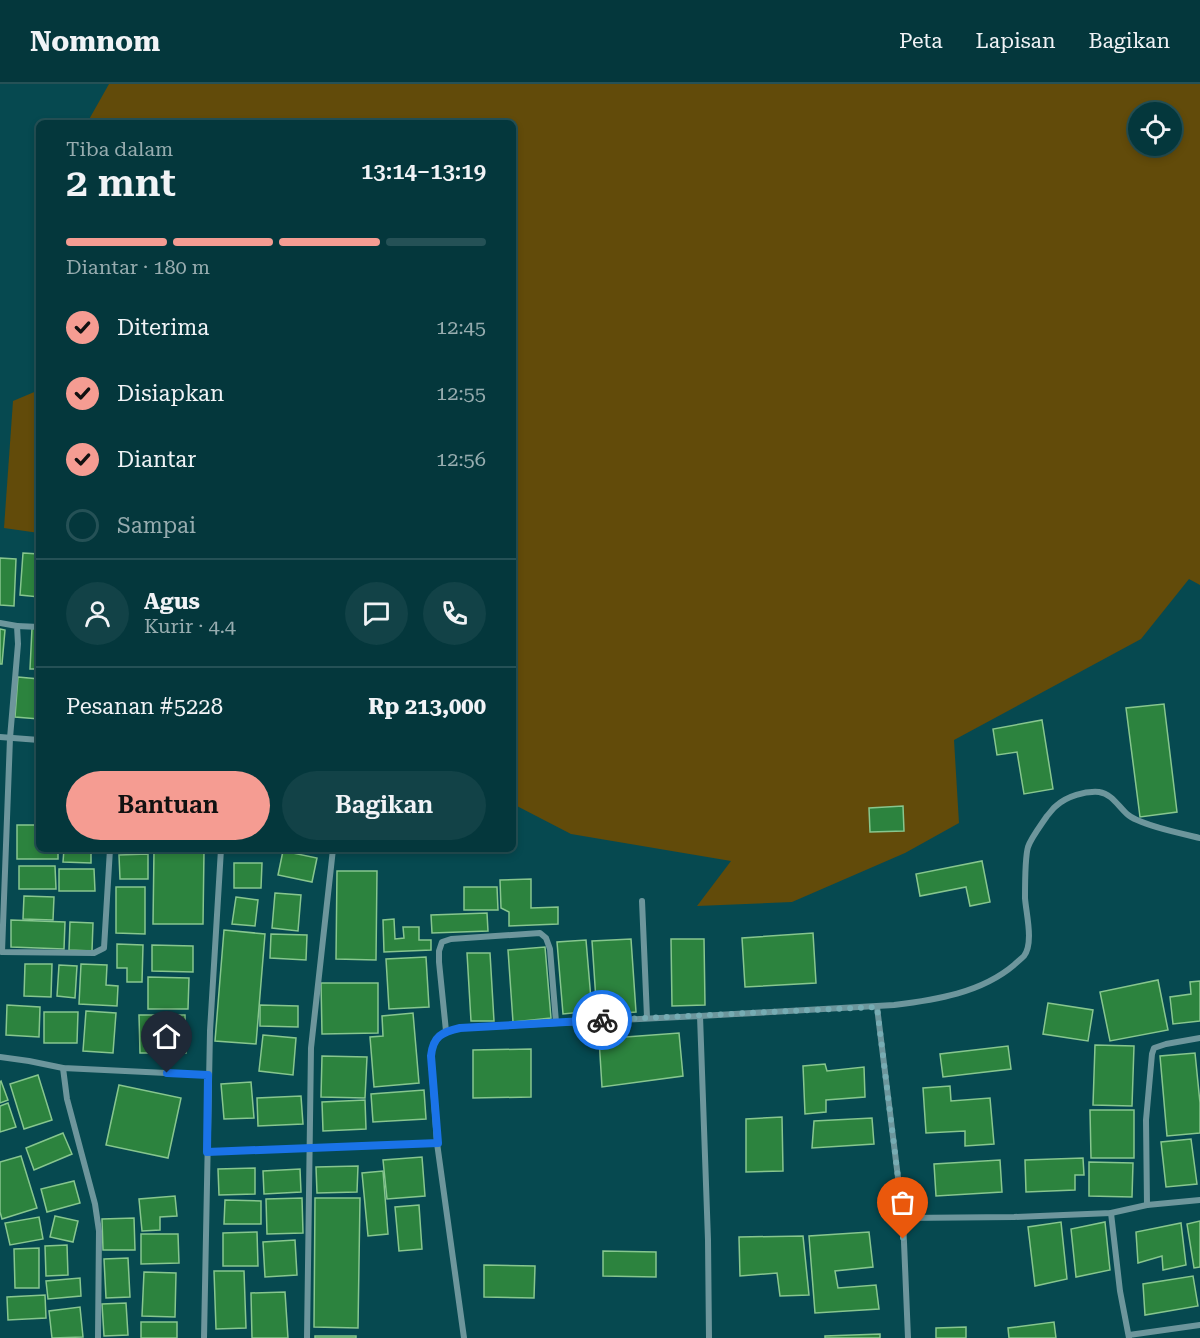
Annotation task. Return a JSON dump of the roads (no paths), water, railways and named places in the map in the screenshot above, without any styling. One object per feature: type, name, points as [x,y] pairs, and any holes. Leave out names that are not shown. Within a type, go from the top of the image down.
[{"type":"street","points":[[0,623],[36,627]]},
{"type":"street","points":[[17,626],[18,644],[10,738],[1,952],[94,953],[104,948],[110,852]]},
{"type":"street","points":[[0,738],[36,740]]},
{"type":"street","points":[[464,1338],[438,1143],[431,1056],[432,1048],[440,1035],[460,1028],[877,1007],[925,1001],[966,991],[1008,970],[1024,956],[1028,945],[1025,896],[1028,847],[1056,806],[1071,797],[1084,793],[1101,792],[1138,821],[1200,838]]},
{"type":"street","points":[[204,1338],[208,1075],[221,852]]},
{"type":"street","points":[[307,1338],[311,1048],[333,852]]},
{"type":"street","points":[[642,901],[647,1017]]},
{"type":"street","points":[[446,1031],[439,951],[442,942],[451,939],[540,933],[546,938],[549,949],[556,1022]]},
{"type":"street","points":[[877,1007],[903,1218],[908,1338]]},
{"type":"street","points":[[700,1016],[709,1338]]},
{"type":"street","points":[[1147,1205],[1146,1120],[1152,1054],[1154,1048],[1166,1044],[1200,1038]]},
{"type":"street","points":[[0,1057],[63,1068],[208,1075]]},
{"type":"street","points":[[63,1068],[67,1099],[99,1231],[98,1338]]},
{"type":"street","points":[[207,1152],[438,1143]]},
{"type":"street","points":[[903,1218],[1111,1213],[1147,1205],[1200,1200]]},
{"type":"street","points":[[1111,1213],[1120,1291],[1129,1336],[1200,1325]]}]
